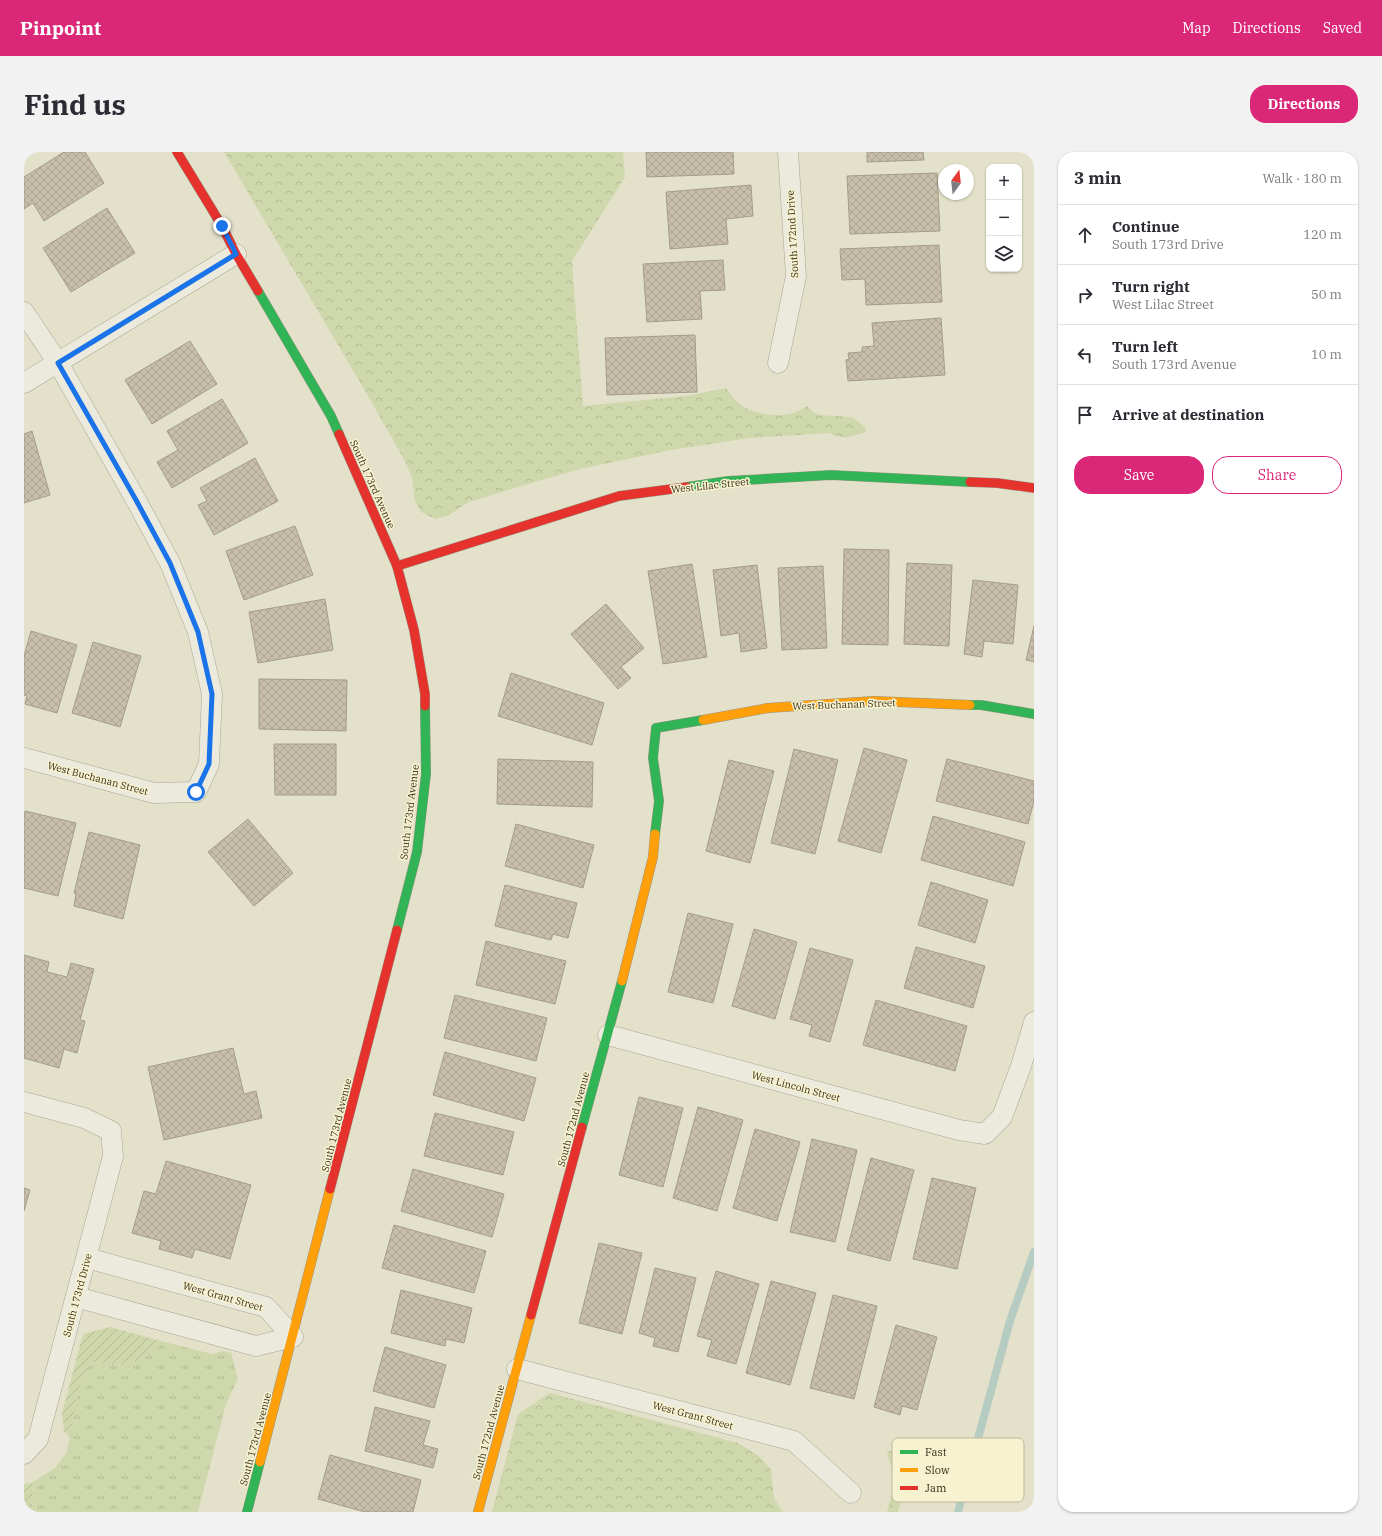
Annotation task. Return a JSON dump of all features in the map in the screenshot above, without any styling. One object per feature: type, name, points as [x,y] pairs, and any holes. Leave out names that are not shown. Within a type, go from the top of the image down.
[{"type":"street","name":"South 173rd Avenue","points":[[177,152],[222,226],[236,254],[331,416],[397,566],[414,630],[425,694],[426,774],[417,852],[247,1512]]},
{"type":"street","name":"South 172nd Drive","points":[[778,363],[796,276],[788,152]]},
{"type":"street","points":[[24,382],[58,363],[236,254]]},
{"type":"street","points":[[24,312],[58,363]]},
{"type":"street","name":"West Buchanan Street","points":[[24,758],[154,793],[196,792],[209,764],[212,694],[198,632],[170,563],[58,363]]},
{"type":"street","name":"West Lilac Street","points":[[397,566],[619,496],[728,481],[831,475],[997,483],[1034,488]]},
{"type":"street","name":"West Buchanan Street","points":[[656,728],[768,708],[874,701],[981,705],[1034,714]]},
{"type":"street","name":"South 172nd Avenue","points":[[478,1512],[608,1035],[653,857],[659,801],[653,758],[656,728]]},
{"type":"street","name":"West Lincoln Street","points":[[608,1035],[959,1130],[985,1134],[1002,1117],[1021,1066],[1034,1022]]},
{"type":"street","name":"South 173rd Drive","points":[[24,1102],[84,1118],[111,1131],[113,1156],[38,1438],[24,1454]]},
{"type":"street","name":"West Grant Street","points":[[87,1258],[266,1307],[293,1337]]},
{"type":"street","points":[[76,1297],[256,1346],[293,1337]]},
{"type":"street","name":"West Grant Street","points":[[517,1369],[794,1441],[851,1493]]},
{"type":"green space","points":[[224,152],[623,152],[625,177],[572,261],[583,406],[687,396],[726,388],[734,399],[741,405],[759,413],[767,415],[784,415],[793,413],[807,406],[813,412],[820,415],[852,417],[865,427],[866,432],[844,437],[829,433],[750,438],[671,450],[580,469],[528,484],[469,502],[449,515],[436,519],[421,512],[415,501],[412,478],[405,461]]},
{"type":"green space","points":[[110,1327],[161,1341],[143,1358],[125,1365],[91,1362],[78,1391],[70,1437],[64,1431],[62,1413],[83,1334]]},
{"type":"green space","points":[[161,1341],[212,1354],[223,1351],[231,1353],[238,1379],[226,1404],[198,1512],[33,1512],[32,1483],[55,1468],[67,1452],[78,1391],[91,1362],[125,1365],[143,1358]]},
{"type":"green space","points":[[550,1393],[738,1443],[760,1457],[771,1470],[774,1498],[783,1512],[492,1512],[518,1414]]},
{"type":"green space","points":[[892,1450],[892,1470],[887,1452]]},
{"type":"green space","points":[[32,1483],[33,1512],[24,1512],[24,1484]]},
{"type":"green space","points":[[892,1493],[892,1502],[901,1502],[898,1512],[887,1512]]},
{"type":"building","points":[[64,152],[85,152],[104,183],[44,221],[33,203],[24,209],[24,177]]},
{"type":"building","points":[[646,152],[733,152],[734,174],[647,177]]},
{"type":"building","points":[[867,152],[923,152],[924,160],[867,162]]},
{"type":"building","points":[[937,173],[940,231],[850,234],[847,176]]},
{"type":"building","points":[[751,185],[753,216],[726,219],[728,244],[670,249],[666,192]]},
{"type":"building","points":[[107,208],[135,253],[71,292],[43,248]]},
{"type":"building","points":[[939,245],[942,302],[866,305],[865,279],[842,280],[840,249]]},
{"type":"building","points":[[723,260],[725,290],[700,291],[702,319],[647,322],[643,264]]},
{"type":"building","points":[[941,318],[945,375],[848,381],[846,360],[849,359],[848,353],[862,352],[862,347],[874,346],[872,323]]},
{"type":"building","points":[[695,335],[697,392],[607,395],[605,338]]},
{"type":"building","points":[[190,341],[217,384],[152,424],[125,380]]},
{"type":"building","points":[[222,399],[248,443],[172,488],[157,462],[178,450],[167,431]]},
{"type":"building","points":[[32,431],[50,495],[24,503],[24,434]]},
{"type":"building","points":[[255,458],[278,501],[214,535],[198,505],[207,501],[200,488]]},
{"type":"building","points":[[295,526],[313,575],[244,600],[226,551]]},
{"type":"building","points":[[844,549],[889,550],[888,645],[842,644]]},
{"type":"building","points":[[907,563],[952,565],[949,646],[904,644]]},
{"type":"building","points":[[692,564],[707,657],[663,664],[648,571]]},
{"type":"building","points":[[757,565],[767,648],[741,652],[739,633],[721,636],[713,570]]},
{"type":"building","points":[[823,566],[827,648],[782,650],[778,568]]},
{"type":"building","points":[[973,580],[1018,585],[1013,644],[984,641],[982,657],[964,654]]},
{"type":"building","points":[[325,599],[333,650],[258,663],[249,612]]},
{"type":"building","points":[[606,604],[644,648],[621,667],[631,678],[618,689],[571,634]]},
{"type":"building","points":[[1034,626],[1034,662],[1026,660]]},
{"type":"building","points":[[31,631],[77,645],[57,713],[25,704],[27,696],[24,695],[24,656]]},
{"type":"building","points":[[93,642],[141,656],[120,727],[72,713]]},
{"type":"building","points":[[511,673],[604,703],[592,745],[498,716]]},
{"type":"building","points":[[259,679],[347,680],[346,731],[259,729]]},
{"type":"building","points":[[274,744],[336,744],[336,795],[275,795]]},
{"type":"building","points":[[864,748],[907,760],[881,853],[838,841]]},
{"type":"building","points":[[794,749],[838,760],[815,854],[771,843]]},
{"type":"building","points":[[498,759],[593,762],[592,807],[497,804]]},
{"type":"building","points":[[947,759],[1034,781],[1034,801],[1028,824],[936,801]]},
{"type":"building","points":[[729,760],[774,771],[750,863],[706,851]]},
{"type":"building","points":[[25,811],[76,823],[58,896],[24,888]]},
{"type":"building","points":[[933,816],[1025,842],[1013,886],[921,860]]},
{"type":"building","points":[[248,819],[293,873],[254,906],[208,852]]},
{"type":"building","points":[[516,824],[594,845],[583,888],[505,866]]},
{"type":"building","points":[[89,832],[140,845],[123,919],[74,906],[76,894],[74,893]]},
{"type":"building","points":[[931,882],[988,900],[975,943],[918,925]]},
{"type":"building","points":[[505,885],[577,903],[568,938],[553,934],[551,940],[495,926]]},
{"type":"building","points":[[688,913],[733,924],[713,1003],[668,992]]},
{"type":"building","points":[[754,929],[797,942],[775,1019],[732,1006]]},
{"type":"building","points":[[486,941],[566,961],[555,1004],[476,985]]},
{"type":"building","points":[[916,947],[985,966],[973,1008],[904,988]]},
{"type":"building","points":[[810,948],[853,960],[830,1042],[809,1036],[812,1025],[790,1019]]},
{"type":"building","points":[[24,955],[49,962],[47,972],[67,977],[71,963],[94,969],[80,1020],[85,1021],[77,1053],[64,1049],[59,1068],[24,1058]]},
{"type":"building","points":[[455,995],[547,1018],[536,1061],[444,1038]]},
{"type":"building","points":[[876,1000],[967,1026],[955,1071],[863,1045]]},
{"type":"building","points":[[233,1048],[244,1094],[256,1091],[262,1118],[164,1140],[148,1067]]},
{"type":"building","points":[[445,1052],[536,1078],[524,1121],[433,1095]]},
{"type":"building","points":[[639,1097],[683,1108],[663,1187],[619,1175]]},
{"type":"building","points":[[698,1107],[743,1120],[717,1211],[673,1198]]},
{"type":"building","points":[[435,1113],[514,1132],[503,1175],[424,1156]]},
{"type":"building","points":[[755,1129],[800,1142],[777,1221],[733,1208]]},
{"type":"building","points":[[812,1139],[857,1150],[835,1242],[790,1232]]},
{"type":"building","points":[[871,1158],[914,1170],[890,1261],[847,1250]]},
{"type":"building","points":[[166,1161],[251,1185],[230,1259],[195,1249],[192,1258],[159,1249],[161,1241],[132,1233],[144,1191],[156,1194]]},
{"type":"building","points":[[413,1169],[504,1194],[492,1237],[401,1211]]},
{"type":"building","points":[[932,1178],[976,1188],[957,1269],[913,1259]]},
{"type":"building","points":[[24,1188],[30,1190],[24,1211]]},
{"type":"building","points":[[394,1225],[486,1251],[474,1293],[382,1268]]},
{"type":"building","points":[[599,1243],[642,1253],[622,1334],[579,1323]]},
{"type":"building","points":[[655,1268],[696,1278],[678,1352],[653,1346],[655,1338],[639,1333]]},
{"type":"building","points":[[716,1271],[759,1284],[736,1364],[707,1356],[712,1340],[697,1336]]},
{"type":"building","points":[[771,1281],[816,1293],[790,1385],[746,1373]]},
{"type":"building","points":[[401,1290],[472,1308],[464,1343],[446,1339],[445,1346],[391,1333]]},
{"type":"building","points":[[833,1295],[877,1306],[854,1399],[810,1388]]},
{"type":"building","points":[[896,1325],[937,1337],[917,1410],[902,1406],[900,1415],[874,1407]]},
{"type":"building","points":[[385,1347],[446,1365],[434,1408],[373,1391]]},
{"type":"building","points":[[375,1407],[430,1421],[423,1445],[438,1449],[433,1468],[365,1451]]},
{"type":"building","points":[[330,1455],[421,1480],[413,1512],[365,1512],[318,1499]]},
{"type":"waterway","points":[[978,1438],[1010,1321],[1034,1252]]},
{"type":"waterway","points":[[958,1512],[961,1502]]},
{"type":"traffic: fast","points":[[258,291],[331,416],[339,434]]},
{"type":"traffic: fast","points":[[687,487],[728,481],[831,475],[970,482]]},
{"type":"traffic: fast","points":[[970,705],[981,705],[1034,714]]},
{"type":"traffic: fast","points":[[397,930],[417,852],[426,774],[425,706]]},
{"type":"traffic: fast","points":[[655,834],[659,801],[653,758],[656,728],[703,720]]},
{"type":"traffic: fast","points":[[582,1127],[622,981]]},
{"type":"traffic: fast","points":[[247,1512],[260,1462]]},
{"type":"traffic: slow","points":[[703,720],[768,708],[874,701],[970,705]]},
{"type":"traffic: slow","points":[[622,981],[653,857],[655,834]]},
{"type":"traffic: slow","points":[[260,1462],[330,1189]]},
{"type":"traffic: slow","points":[[478,1512],[531,1315]]},
{"type":"traffic: jam","points":[[177,152],[222,226],[236,254],[258,291]]},
{"type":"traffic: jam","points":[[339,434],[397,566],[414,630],[425,694],[425,706]]},
{"type":"traffic: jam","points":[[970,482],[997,483],[1034,488]]},
{"type":"traffic: jam","points":[[397,566],[619,496],[687,487]]},
{"type":"traffic: jam","points":[[330,1189],[397,930]]},
{"type":"traffic: jam","points":[[531,1315],[582,1127]]},
{"type":"route","points":[[196,792],[209,764],[212,694],[198,632],[170,563],[58,363],[236,254],[222,226]]}]
